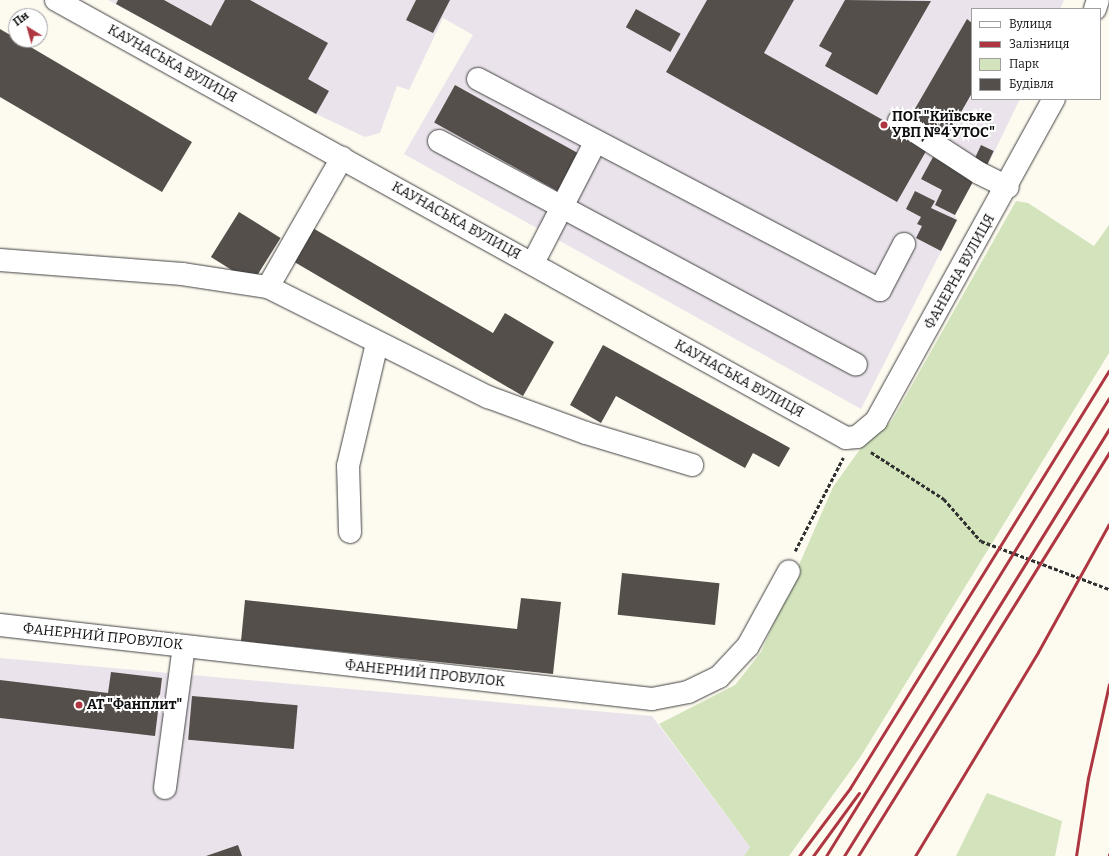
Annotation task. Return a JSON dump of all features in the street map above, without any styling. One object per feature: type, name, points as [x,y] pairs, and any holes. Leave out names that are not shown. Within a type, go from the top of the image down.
[{"type":"street","name":"КАУНАСЬКА ВУЛИЦЯ","points":[[56,0],[534,263],[836,434],[846,438],[857,437]]},
{"type":"street","points":[[478,79],[880,290],[904,244]]},
{"type":"street","name":"ФАНЕРНА ВУЛИЦЯ","points":[[857,437],[876,421],[1008,187],[1053,100]]},
{"type":"street","points":[[899,121],[979,173],[1008,187]]},
{"type":"street","points":[[439,141],[856,365]]},
{"type":"street","points":[[534,263],[596,141]]},
{"type":"street","points":[[268,287],[342,158]]},
{"type":"street","points":[[0,260],[182,274],[268,287],[377,343],[488,397],[586,433],[692,465]]},
{"type":"street","points":[[350,532],[348,466],[377,343]]},
{"type":"street","name":"ФАНЕРНИЙ ПРОВУЛОК","points":[[0,625],[652,700],[688,692],[719,677],[748,646],[789,571]]},
{"type":"street","points":[[165,788],[184,646]]},
{"type":"path","points":[[921,141],[928,130]]},
{"type":"path","points":[[789,571],[837,466],[857,437],[873,455],[944,499],[981,541],[1109,589]]},
{"type":"shaded area","points":[[108,0],[1064,0],[1060,8],[971,8],[971,100],[1020,100],[986,169],[975,178],[955,215],[957,220],[861,409],[404,154],[473,35],[443,18],[409,90],[397,86],[380,133],[365,137],[316,114]]},
{"type":"shaded area","name":"АТ \"Фанплит\"","points":[[0,658],[652,716],[750,847],[744,856],[0,856]]},
{"type":"green space","points":[[1016,201],[1028,203],[1094,246],[1109,225],[1109,353],[861,756],[789,856],[744,856],[750,847],[659,724],[735,685],[761,652],[833,487],[863,445],[891,422]]},
{"type":"green space","points":[[987,793],[1062,821],[1055,856],[956,856]]},
{"type":"building","points":[[118,0],[164,0],[211,26],[225,0],[250,0],[328,43],[308,79],[329,91],[316,114],[116,4]]},
{"type":"building","points":[[416,0],[450,0],[433,33],[406,20]]},
{"type":"building","points":[[707,0],[794,0],[764,53],[929,146],[897,202],[666,72]]},
{"type":"building","points":[[845,0],[931,1],[877,95],[825,66],[832,53],[819,46]]},
{"type":"building","points":[[636,9],[681,34],[670,52],[626,27]]},
{"type":"building","points":[[967,19],[971,22],[971,95],[945,140],[909,119]]},
{"type":"building","points":[[0,29],[8,34],[8,48],[32,48],[192,142],[162,192],[0,97]]},
{"type":"building","points":[[455,85],[581,155],[560,192],[434,123]]},
{"type":"building","points":[[981,145],[994,151],[985,169],[973,163]]},
{"type":"building","points":[[933,157],[975,178],[955,215],[935,205],[942,190],[921,179]]},
{"type":"building","points":[[915,191],[935,201],[931,208],[957,220],[941,251],[916,238],[922,226],[917,224],[921,217],[906,209]]},
{"type":"building","points":[[239,212],[281,238],[252,283],[211,257]]},
{"type":"building","points":[[311,227],[493,333],[505,313],[554,342],[523,396],[291,260]]},
{"type":"building","points":[[603,345],[790,448],[779,467],[753,453],[745,468],[616,396],[601,423],[570,405]]},
{"type":"building","points":[[622,573],[719,583],[715,625],[618,615]]},
{"type":"building","points":[[521,598],[561,602],[553,674],[241,641],[245,600],[517,629]]},
{"type":"building","name":"АТ \"Фанплит\"","points":[[111,672],[162,678],[155,736],[0,718],[0,680],[108,693]]},
{"type":"building","points":[[192,696],[298,705],[294,749],[188,740]]},
{"type":"building","points":[[238,845],[242,856],[206,856]]},
{"type":"railway","points":[[799,856],[850,788],[1109,371]]},
{"type":"railway","points":[[826,856],[1109,398]]},
{"type":"railway","points":[[844,856],[1109,429]]},
{"type":"railway","points":[[858,856],[1109,452]]},
{"type":"railway","points":[[915,856],[1038,652],[1109,524]]},
{"type":"railway","points":[[1076,856],[1088,778],[1109,684]]},
{"type":"railway","points":[[813,856],[859,793]]},
{"type":"place","name":"ПОГ \"Київське УВП №4 УТОС\"","points":[[884,125]]},
{"type":"place","name":"АТ \"Фанплит\"","points":[[79,705]]}]
